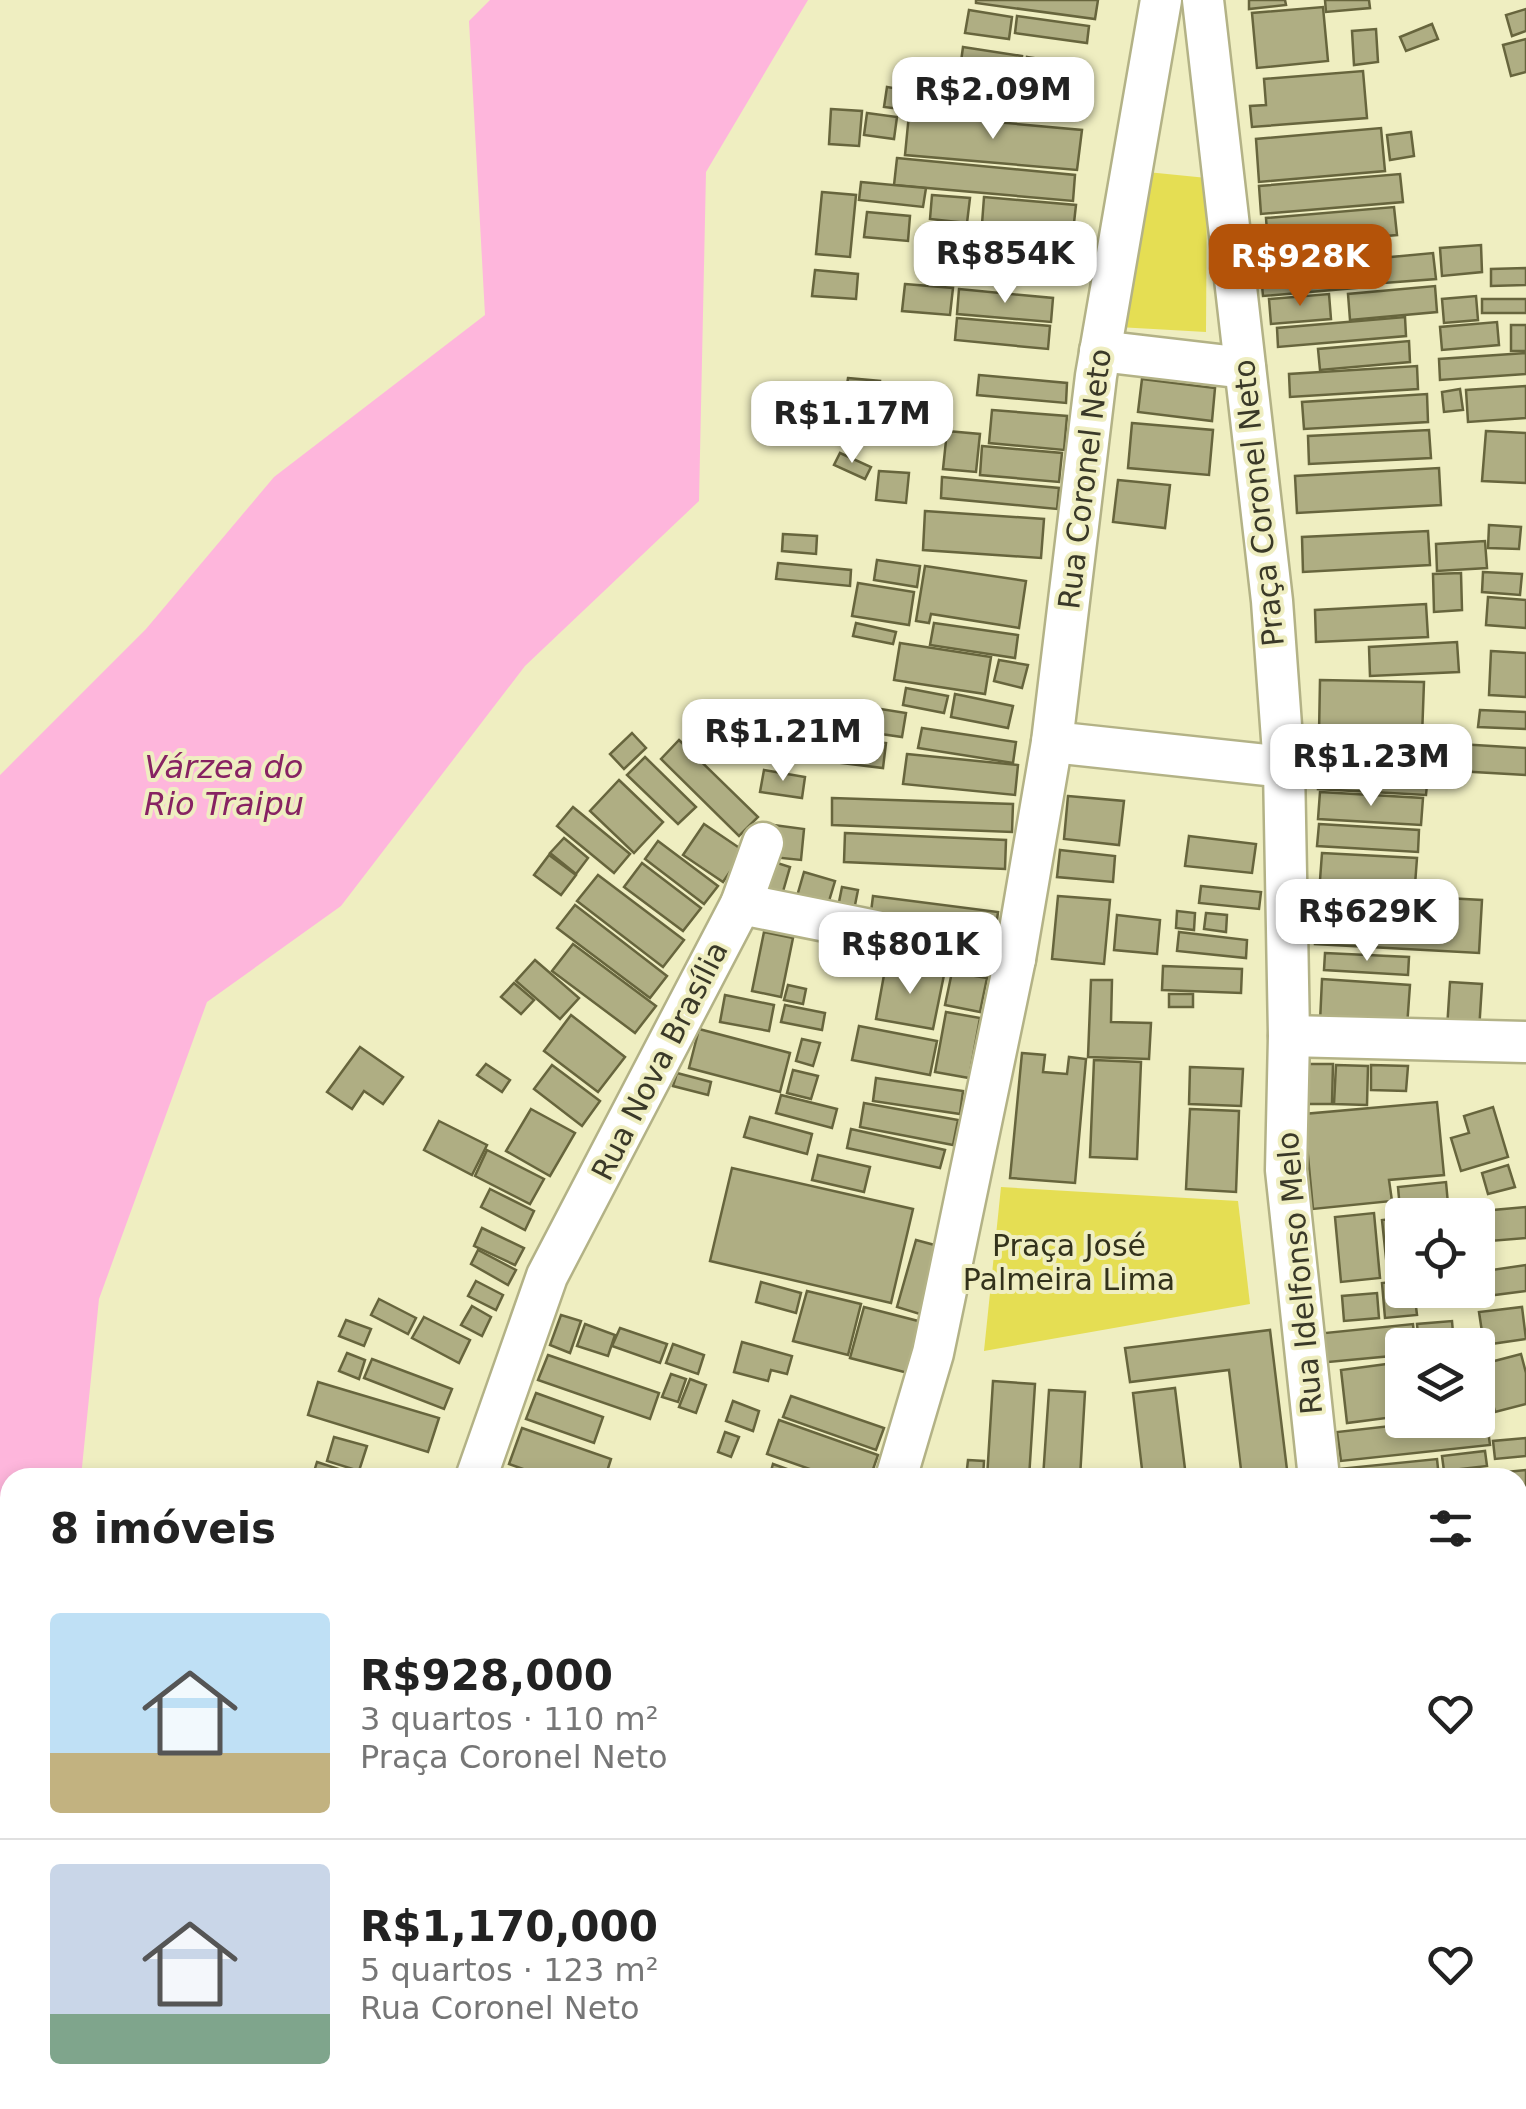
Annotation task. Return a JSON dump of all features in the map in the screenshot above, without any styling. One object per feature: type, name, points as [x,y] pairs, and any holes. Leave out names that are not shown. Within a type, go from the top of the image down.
[{"type":"street","name":"Rua Coronel Neto","points":[[899,1468],[933,1353],[1015,959],[1052,742],[1100,350],[1161,0]]},
{"type":"street","name":"Praça Coronel Neto","points":[[1203,0],[1272,601],[1284,768]]},
{"type":"street","points":[[1100,350],[1245,368]]},
{"type":"street","points":[[1052,742],[1284,768]]},
{"type":"street","name":"Rua Idelfonso Melo","points":[[1284,768],[1289,1036],[1286,1170],[1318,1468]]},
{"type":"street","name":"Rua Nova Brasília","points":[[480,1468],[548,1276],[741,904],[763,843]]},
{"type":"street","points":[[741,904],[1015,959]]},
{"type":"street","points":[[1289,1036],[1526,1042]]},
{"type":"green space","points":[[1137,171],[1207,178],[1206,332],[1118,327]]},
{"type":"green space","name":"Praça José Palmeira Lima","points":[[1001,1187],[1238,1201],[1250,1304],[984,1351]]},
{"type":"water","name":"Várzea do Rio Traipu","points":[[490,0],[808,0],[706,172],[699,501],[525,666],[341,906],[207,1002],[99,1299],[82,1468],[0,1468],[0,775],[146,629],[274,477],[485,315],[469,21]]},
{"type":"building","points":[[976,0],[1098,0],[1095,19]]},
{"type":"building","points":[[1249,0],[1285,0],[1286,5],[1249,9]]},
{"type":"building","points":[[1325,0],[1369,0],[1370,8],[1326,12]]},
{"type":"building","points":[[1323,7],[1328,61],[1257,68],[1252,13]]},
{"type":"building","points":[[1526,9],[1526,31],[1512,36],[1506,15]]},
{"type":"building","points":[[969,10],[1012,17],[1009,39],[965,33]]},
{"type":"building","points":[[1017,16],[1089,26],[1087,43],[1015,33]]},
{"type":"building","points":[[1432,24],[1438,39],[1406,51],[1400,37]]},
{"type":"building","points":[[1376,29],[1378,62],[1354,65],[1352,31]]},
{"type":"building","points":[[1526,39],[1526,72],[1511,76],[1503,45]]},
{"type":"building","points":[[963,47],[1022,56],[1019,77],[960,69]]},
{"type":"building","points":[[1027,57],[1085,66],[1081,86],[1024,78]]},
{"type":"building","points":[[926,67],[1029,81],[1025,109],[922,94]]},
{"type":"building","points":[[1363,71],[1367,118],[1252,127],[1250,106],[1266,105],[1264,79]]},
{"type":"building","points":[[1035,85],[1082,91],[1078,117],[1031,109]]},
{"type":"building","points":[[887,87],[911,91],[909,110],[884,107]]},
{"type":"building","points":[[831,109],[862,111],[859,146],[829,144]]},
{"type":"building","points":[[867,113],[897,117],[894,139],[864,135]]},
{"type":"building","points":[[909,114],[1082,130],[1077,170],[905,155]]},
{"type":"building","points":[[1381,128],[1385,171],[1259,182],[1256,139]]},
{"type":"building","points":[[1411,132],[1414,156],[1390,160],[1387,135]]},
{"type":"building","points":[[897,158],[1075,175],[1073,201],[894,185]]},
{"type":"building","points":[[1400,174],[1403,202],[1261,214],[1259,186]]},
{"type":"building","points":[[861,182],[926,188],[923,207],[859,200]]},
{"type":"building","points":[[822,192],[856,195],[850,257],[816,254]]},
{"type":"building","points":[[932,195],[970,198],[967,223],[930,219]]},
{"type":"building","points":[[984,197],[1076,205],[1073,232],[982,224]]},
{"type":"building","points":[[1394,207],[1397,235],[1268,246],[1266,218]]},
{"type":"building","points":[[867,212],[910,216],[908,241],[864,237]]},
{"type":"building","points":[[924,226],[980,232],[977,263],[921,258]]},
{"type":"building","points":[[986,229],[1078,238],[1074,271],[983,263]]},
{"type":"building","points":[[1481,245],[1482,272],[1442,276],[1440,248]]},
{"type":"building","points":[[1433,253],[1436,279],[1371,284],[1370,259]]},
{"type":"building","points":[[1364,255],[1366,287],[1263,296],[1260,264]]},
{"type":"building","points":[[1526,268],[1526,285],[1491,286],[1491,269]]},
{"type":"building","points":[[815,270],[858,274],[856,299],[812,296]]},
{"type":"building","points":[[905,284],[953,288],[950,315],[902,311]]},
{"type":"building","points":[[1435,286],[1437,312],[1350,320],[1348,294]]},
{"type":"building","points":[[959,289],[1053,298],[1051,322],[957,314]]},
{"type":"building","points":[[1329,294],[1331,319],[1271,324],[1269,299]]},
{"type":"building","points":[[1476,296],[1478,320],[1444,323],[1442,299]]},
{"type":"building","points":[[1482,299],[1526,299],[1526,313],[1482,313]]},
{"type":"building","points":[[1405,317],[1406,336],[1278,347],[1277,328]]},
{"type":"building","points":[[957,318],[1050,326],[1048,349],[955,340]]},
{"type":"building","points":[[1497,322],[1499,345],[1442,350],[1440,327]]},
{"type":"building","points":[[1511,325],[1526,325],[1526,351],[1511,351]]},
{"type":"building","points":[[1409,341],[1410,362],[1320,370],[1318,349]]},
{"type":"building","points":[[1526,353],[1526,374],[1440,380],[1439,359]]},
{"type":"building","points":[[1417,366],[1418,389],[1290,397],[1289,374]]},
{"type":"building","points":[[979,375],[1067,383],[1066,403],[977,395]]},
{"type":"building","points":[[848,378],[880,381],[878,402],[845,398]]},
{"type":"building","points":[[1142,379],[1215,388],[1212,421],[1138,412]]},
{"type":"building","points":[[1526,386],[1526,418],[1468,422],[1466,390]]},
{"type":"building","points":[[1460,389],[1463,410],[1444,412],[1442,392]]},
{"type":"building","points":[[1427,394],[1428,422],[1304,429],[1302,402]]},
{"type":"building","points":[[892,405],[938,410],[935,435],[889,430]]},
{"type":"building","points":[[992,410],[1067,416],[1064,450],[989,443]]},
{"type":"building","points":[[1132,423],[1213,430],[1209,475],[1128,468]]},
{"type":"building","points":[[1429,430],[1431,458],[1309,464],[1308,436]]},
{"type":"building","points":[[947,431],[980,434],[976,472],[943,469]]},
{"type":"building","points":[[1486,431],[1526,433],[1526,483],[1482,481]]},
{"type":"building","points":[[982,446],[1062,453],[1059,482],[980,475]]},
{"type":"building","points":[[840,453],[871,467],[865,479],[834,465]]},
{"type":"building","points":[[1439,468],[1441,505],[1297,513],[1295,476]]},
{"type":"building","points":[[879,471],[909,473],[906,503],[876,500]]},
{"type":"building","points":[[942,477],[1059,488],[1057,509],[941,498]]},
{"type":"building","points":[[1118,480],[1170,485],[1165,528],[1113,522]]},
{"type":"building","points":[[925,511],[1044,519],[1041,558],[923,550]]},
{"type":"building","points":[[1489,525],[1521,527],[1519,549],[1488,548]]},
{"type":"building","points":[[1428,531],[1430,565],[1303,572],[1302,537]]},
{"type":"building","points":[[783,534],[817,536],[816,554],[782,551]]},
{"type":"building","points":[[1485,541],[1487,568],[1437,571],[1436,544]]},
{"type":"building","points":[[877,560],[920,566],[917,587],[874,580]]},
{"type":"building","points":[[778,563],[851,570],[850,586],[776,579]]},
{"type":"building","points":[[925,566],[1026,581],[1019,628],[931,614],[929,623],[916,621]]},
{"type":"building","points":[[1483,572],[1522,574],[1520,595],[1482,592]]},
{"type":"building","points":[[1461,573],[1462,610],[1434,612],[1433,574]]},
{"type":"building","points":[[858,583],[914,592],[909,625],[852,616]]},
{"type":"building","points":[[1488,597],[1526,600],[1526,628],[1486,625]]},
{"type":"building","points":[[1426,604],[1428,637],[1316,642],[1315,610]]},
{"type":"building","points":[[856,623],[896,632],[893,644],[853,636]]},
{"type":"building","points":[[934,623],[1018,635],[1015,658],[930,645]]},
{"type":"building","points":[[1457,642],[1459,672],[1370,676],[1369,647]]},
{"type":"building","points":[[900,643],[991,657],[985,694],[894,680]]},
{"type":"building","points":[[1491,651],[1526,653],[1526,697],[1489,695]]},
{"type":"building","points":[[999,660],[1028,665],[1022,688],[994,681]]},
{"type":"building","points":[[1320,680],[1424,682],[1422,737],[1319,733]]},
{"type":"building","points":[[906,688],[948,696],[944,713],[903,705]]},
{"type":"building","points":[[955,694],[1013,706],[1008,728],[951,717]]},
{"type":"building","points":[[843,703],[906,713],[902,737],[839,728]]},
{"type":"building","points":[[1480,710],[1526,712],[1526,729],[1478,727]]},
{"type":"building","points":[[922,728],[1016,742],[1013,763],[918,748]]},
{"type":"building","points":[[772,729],[886,743],[883,768],[768,754]]},
{"type":"building","points":[[632,733],[646,748],[624,769],[610,754]]},
{"type":"building","points":[[679,740],[758,817],[739,836],[661,759]]},
{"type":"building","points":[[1424,742],[1526,748],[1526,775],[1422,769]]},
{"type":"building","points":[[907,754],[1018,765],[1015,795],[903,784]]},
{"type":"building","points":[[645,757],[696,807],[678,824],[627,775]]},
{"type":"building","points":[[1319,768],[1428,774],[1426,795],[1318,789]]},
{"type":"building","points":[[764,770],[805,777],[802,798],[760,792]]},
{"type":"building","points":[[619,780],[663,822],[634,853],[590,811]]},
{"type":"building","points":[[1320,792],[1423,798],[1421,825],[1318,819]]},
{"type":"building","points":[[1068,796],[1124,801],[1119,845],[1064,839]]},
{"type":"building","points":[[832,798],[1013,804],[1012,832],[832,825]]},
{"type":"building","points":[[573,807],[630,854],[614,873],[557,826]]},
{"type":"building","points":[[704,824],[744,851],[723,882],[683,855]]},
{"type":"building","points":[[766,824],[804,829],[801,860],[762,856]]},
{"type":"building","points":[[1319,824],[1419,830],[1418,852],[1317,846]]},
{"type":"building","points":[[845,833],[1006,840],[1005,869],[844,862]]},
{"type":"building","points":[[1189,836],[1256,844],[1252,873],[1185,866]]},
{"type":"building","points":[[564,838],[588,858],[576,874],[550,853]]},
{"type":"building","points":[[658,841],[718,886],[704,904],[645,859]]},
{"type":"building","points":[[1060,850],[1115,856],[1113,882],[1057,877]]},
{"type":"building","points":[[1322,853],[1417,858],[1415,885],[1320,880]]},
{"type":"building","points":[[549,855],[576,875],[561,895],[534,875]]},
{"type":"building","points":[[771,861],[790,867],[782,895],[763,889]]},
{"type":"building","points":[[642,863],[701,908],[683,931],[624,887]]},
{"type":"building","points":[[804,872],[835,881],[826,911],[795,903]]},
{"type":"building","points":[[598,875],[684,940],[663,967],[577,901]]},
{"type":"building","points":[[1201,886],[1261,892],[1259,909],[1199,903]]},
{"type":"building","points":[[842,887],[858,890],[852,920],[836,917]]},
{"type":"building","points":[[1318,891],[1482,900],[1479,953],[1315,944]]},
{"type":"building","points":[[873,896],[998,912],[994,944],[869,928]]},
{"type":"building","points":[[1058,896],[1110,900],[1104,964],[1052,959]]},
{"type":"building","points":[[575,905],[667,976],[650,998],[557,928]]},
{"type":"building","points":[[1177,911],[1195,913],[1194,930],[1176,928]]},
{"type":"building","points":[[1206,913],[1227,915],[1226,932],[1204,929]]},
{"type":"building","points":[[1117,915],[1160,920],[1157,954],[1114,950]]},
{"type":"building","points":[[764,932],[793,938],[781,997],[752,991]]},
{"type":"building","points":[[1179,932],[1247,940],[1246,958],[1177,951]]},
{"type":"building","points":[[573,944],[656,1006],[635,1033],[552,971]]},
{"type":"building","points":[[1325,953],[1409,957],[1408,975],[1324,970]]},
{"type":"building","points":[[535,960],[579,998],[560,1019],[516,981]]},
{"type":"building","points":[[886,964],[944,975],[933,1029],[876,1019]]},
{"type":"building","points":[[1163,966],[1242,969],[1241,993],[1162,990]]},
{"type":"building","points":[[952,972],[987,978],[980,1012],[945,1005]]},
{"type":"building","points":[[1322,979],[1410,985],[1407,1027],[1320,1022]]},
{"type":"building","points":[[1091,980],[1112,980],[1111,1022],[1151,1023],[1149,1059],[1088,1057]]},
{"type":"building","points":[[1450,982],[1482,984],[1479,1031],[1447,1029]]},
{"type":"building","points":[[514,983],[534,1000],[521,1014],[501,997]]},
{"type":"building","points":[[788,985],[806,989],[803,1004],[784,1000]]},
{"type":"building","points":[[1169,994],[1193,994],[1193,1007],[1169,1007]]},
{"type":"building","points":[[725,995],[774,1005],[769,1031],[720,1022]]},
{"type":"building","points":[[785,1005],[825,1013],[822,1030],[781,1022]]},
{"type":"building","points":[[946,1012],[980,1018],[969,1078],[935,1072]]},
{"type":"building","points":[[571,1015],[625,1057],[598,1092],[544,1051]]},
{"type":"building","points":[[859,1026],[937,1041],[930,1075],[852,1060]]},
{"type":"building","points":[[699,1029],[790,1053],[780,1092],[689,1068]]},
{"type":"building","points":[[802,1039],[820,1043],[813,1066],[796,1061]]},
{"type":"building","points":[[360,1047],[403,1077],[383,1104],[364,1091],[352,1109],[327,1092]]},
{"type":"building","points":[[1022,1053],[1045,1055],[1043,1072],[1067,1074],[1069,1057],[1086,1059],[1075,1183],[1010,1178]]},
{"type":"building","points":[[1094,1060],[1141,1062],[1137,1159],[1090,1157]]},
{"type":"building","points":[[486,1064],[510,1080],[502,1092],[477,1075]]},
{"type":"building","points":[[1309,1064],[1333,1064],[1332,1104],[1308,1104]]},
{"type":"building","points":[[552,1065],[600,1101],[582,1126],[534,1089]]},
{"type":"building","points":[[1336,1065],[1368,1066],[1367,1105],[1334,1104]]},
{"type":"building","points":[[1371,1065],[1408,1066],[1406,1091],[1371,1090]]},
{"type":"building","points":[[1190,1067],[1243,1069],[1241,1106],[1189,1104]]},
{"type":"building","points":[[793,1070],[818,1076],[811,1099],[787,1093]]},
{"type":"building","points":[[677,1073],[711,1082],[708,1095],[673,1086]]},
{"type":"building","points":[[876,1078],[963,1091],[960,1114],[873,1101]]},
{"type":"building","points":[[781,1095],[837,1109],[832,1128],[776,1113]]},
{"type":"building","points":[[1437,1102],[1444,1175],[1389,1180],[1392,1198],[1385,1198],[1385,1202],[1313,1209],[1304,1114]]},
{"type":"building","points":[[864,1103],[958,1120],[953,1145],[860,1127]]},
{"type":"building","points":[[1493,1107],[1508,1157],[1461,1171],[1451,1138],[1469,1133],[1464,1116]]},
{"type":"building","points":[[531,1109],[575,1133],[550,1176],[506,1151]]},
{"type":"building","points":[[1190,1109],[1239,1111],[1236,1192],[1186,1189]]},
{"type":"building","points":[[750,1117],[812,1134],[807,1154],[744,1137]]},
{"type":"building","points":[[439,1121],[487,1145],[472,1175],[424,1150]]},
{"type":"building","points":[[851,1129],[945,1150],[940,1168],[847,1148]]},
{"type":"building","points":[[487,1150],[544,1179],[530,1204],[475,1176]]},
{"type":"building","points":[[818,1155],[870,1167],[864,1192],[812,1180]]},
{"type":"building","points":[[1508,1165],[1515,1187],[1488,1194],[1482,1173]]},
{"type":"building","points":[[732,1168],[913,1209],[891,1303],[710,1261]]},
{"type":"building","points":[[1446,1182],[1447,1198],[1399,1198],[1398,1187]]},
{"type":"building","points":[[490,1189],[534,1211],[525,1230],[481,1207]]},
{"type":"building","points":[[1526,1207],[1526,1238],[1495,1241],[1495,1210]]},
{"type":"building","points":[[1374,1213],[1380,1278],[1341,1282],[1335,1217]]},
{"type":"building","points":[[482,1228],[524,1248],[515,1265],[474,1246]]},
{"type":"building","points":[[916,1240],[942,1247],[923,1315],[897,1307]]},
{"type":"building","points":[[478,1250],[516,1270],[508,1285],[471,1264]]},
{"type":"building","points":[[1526,1265],[1526,1291],[1495,1295],[1495,1270]]},
{"type":"building","points":[[476,1281],[503,1295],[496,1310],[468,1296]]},
{"type":"building","points":[[761,1282],[801,1293],[796,1313],[756,1302]]},
{"type":"building","points":[[1382,1283],[1385,1283],[1385,1308],[1416,1308],[1417,1315],[1385,1318]]},
{"type":"building","points":[[807,1291],[861,1304],[848,1355],[793,1341]]},
{"type":"building","points":[[1377,1293],[1379,1318],[1344,1321],[1342,1296]]},
{"type":"building","points":[[379,1299],[416,1318],[408,1334],[371,1315]]},
{"type":"building","points":[[472,1306],[491,1317],[482,1336],[461,1325]]},
{"type":"building","points":[[864,1307],[922,1322],[908,1373],[850,1358]]},
{"type":"building","points":[[1522,1307],[1526,1339],[1495,1343],[1495,1328],[1481,1328],[1479,1312]]},
{"type":"building","points":[[561,1315],[581,1321],[570,1353],[550,1345]]},
{"type":"building","points":[[424,1317],[470,1340],[459,1363],[412,1338]]},
{"type":"building","points":[[346,1320],[371,1329],[364,1346],[339,1336]]},
{"type":"building","points":[[1452,1321],[1453,1328],[1417,1328],[1417,1324]]},
{"type":"building","points":[[585,1324],[615,1335],[608,1356],[577,1346]]},
{"type":"building","points":[[1413,1324],[1413,1328],[1385,1328],[1385,1357],[1318,1363],[1315,1334]]},
{"type":"building","points":[[620,1328],[667,1344],[660,1363],[612,1346]]},
{"type":"building","points":[[1270,1330],[1287,1468],[1241,1468],[1229,1370],[1130,1382],[1125,1348]]},
{"type":"building","points":[[742,1342],[792,1356],[787,1374],[771,1370],[768,1381],[734,1372]]},
{"type":"building","points":[[673,1344],[704,1355],[698,1374],[666,1363]]},
{"type":"building","points":[[347,1353],[365,1360],[359,1379],[339,1371]]},
{"type":"building","points":[[1521,1354],[1526,1373],[1526,1404],[1495,1412],[1495,1361]]},
{"type":"building","points":[[548,1355],[659,1393],[650,1419],[538,1380]]},
{"type":"building","points":[[372,1359],[452,1389],[444,1409],[364,1378]]},
{"type":"building","points":[[1385,1364],[1385,1418],[1347,1423],[1341,1370]]},
{"type":"building","points":[[671,1374],[686,1379],[678,1402],[662,1397]]},
{"type":"building","points":[[690,1379],[706,1385],[696,1413],[679,1407]]},
{"type":"building","points":[[993,1381],[1035,1384],[1030,1468],[988,1468]]},
{"type":"building","points":[[318,1382],[439,1418],[428,1452],[308,1415]]},
{"type":"building","points":[[1175,1388],[1185,1468],[1142,1468],[1133,1393]]},
{"type":"building","points":[[1049,1390],[1085,1392],[1081,1468],[1044,1468]]},
{"type":"building","points":[[536,1393],[603,1417],[594,1443],[526,1419]]},
{"type":"building","points":[[791,1396],[884,1428],[876,1450],[783,1417]]},
{"type":"building","points":[[733,1401],[759,1411],[753,1431],[726,1421]]},
{"type":"building","points":[[779,1420],[878,1455],[873,1468],[807,1468],[767,1454]]},
{"type":"building","points":[[1385,1427],[1385,1438],[1489,1438],[1490,1445],[1341,1461],[1337,1432]]},
{"type":"building","points":[[522,1428],[611,1459],[608,1468],[520,1468],[509,1464]]},
{"type":"building","points":[[725,1432],[739,1437],[731,1457],[718,1452]]},
{"type":"building","points":[[334,1437],[367,1446],[360,1468],[327,1461]]},
{"type":"building","points":[[1526,1438],[1526,1456],[1495,1459],[1493,1441]]},
{"type":"building","points":[[1485,1451],[1487,1466],[1444,1468],[1442,1456]]},
{"type":"building","points":[[1437,1459],[1438,1468],[1348,1468]]},
{"type":"building","points":[[968,1460],[984,1461],[984,1468],[967,1468]]}]
